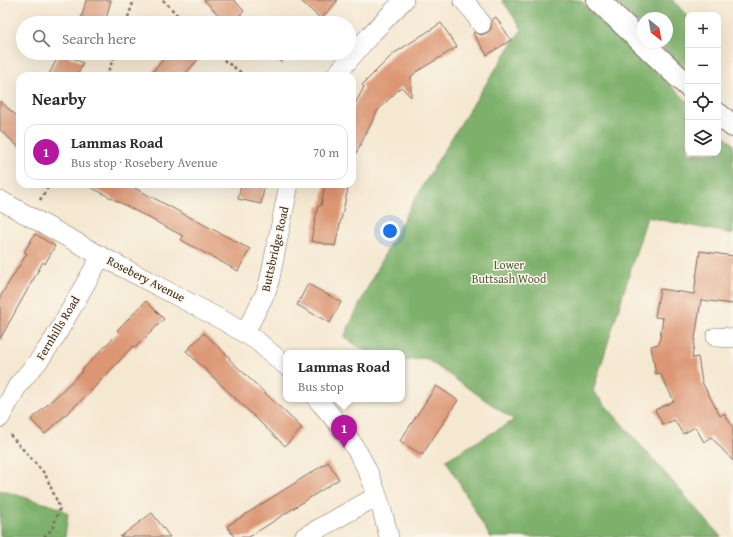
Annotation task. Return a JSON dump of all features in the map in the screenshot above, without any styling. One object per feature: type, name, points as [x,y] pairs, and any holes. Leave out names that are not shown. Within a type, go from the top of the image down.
[{"type":"street","points":[[356,52],[404,0]]},
{"type":"street","points":[[463,0],[473,11],[481,24]]},
{"type":"street","points":[[598,0],[686,84]]},
{"type":"street","points":[[338,72],[349,60]]},
{"type":"street","points":[[721,116],[733,126]]},
{"type":"street","name":"Buttsbridge Road","points":[[244,332],[248,328],[266,292],[288,188]]},
{"type":"street","name":"Rosebery Avenue","points":[[0,200],[100,256],[244,332],[266,348],[283,363]]},
{"type":"street","name":"Fernhills Road","points":[[4,425],[18,385],[40,359],[54,339],[100,256]]},
{"type":"street","points":[[319,402],[352,443],[370,477],[389,537]]},
{"type":"street","points":[[304,537],[377,496]]},
{"type":"path","points":[[128,16],[134,0]]},
{"type":"path","points":[[163,0],[178,16]]},
{"type":"path","points":[[108,72],[113,60]]},
{"type":"path","points":[[224,60],[240,72]]},
{"type":"path","points":[[4,425],[45,474],[60,508],[52,529],[44,537]]},
{"type":"green space","name":"Lower Buttsash Wood","points":[[502,0],[580,0],[685,99],[685,156],[721,156],[721,133],[733,144],[733,234],[647,217],[593,391],[721,537],[490,537],[446,460],[514,420],[425,358],[405,361],[405,350],[364,350],[344,337],[397,231],[467,114],[522,29]]},
{"type":"green space","points":[[613,0],[673,0],[685,14],[685,70],[662,48],[673,48],[673,12],[637,12],[637,23]]},
{"type":"green space","points":[[0,490],[60,508],[68,514],[65,537],[0,537]]},
{"type":"building","points":[[86,0],[111,0],[107,16],[82,16]]},
{"type":"building","points":[[204,0],[234,0],[244,11],[240,15],[242,16],[219,16]]},
{"type":"building","points":[[300,0],[338,0],[324,16],[318,16]]},
{"type":"building","points":[[496,17],[511,40],[487,55],[473,33],[474,32],[481,35],[487,33],[491,29],[491,21]]},
{"type":"building","points":[[441,23],[457,47],[416,72],[411,77],[411,97],[401,87],[378,110],[356,153],[356,102],[364,87],[362,85],[393,54]]},
{"type":"building","points":[[56,60],[77,60],[83,63],[79,72],[50,72]]},
{"type":"building","points":[[163,60],[198,60],[187,72],[152,72]]},
{"type":"building","points":[[0,101],[16,115],[16,144],[0,130]]},
{"type":"building","points":[[93,188],[135,188],[250,249],[238,271],[181,240],[183,236]]},
{"type":"building","points":[[240,188],[264,188],[261,204],[238,199]]},
{"type":"building","points":[[324,188],[348,188],[335,246],[311,241],[318,206],[321,206]]},
{"type":"building","points":[[35,234],[55,246],[45,264],[43,262],[0,339],[0,297],[27,253],[24,252]]},
{"type":"building","points":[[700,251],[733,256],[733,304],[701,300],[692,358],[698,357],[702,382],[720,416],[724,413],[733,427],[733,461],[711,437],[704,442],[695,427],[683,434],[674,420],[663,425],[655,410],[674,401],[660,373],[656,374],[651,346],[659,344],[663,318],[655,317],[660,289],[694,294]]},
{"type":"building","points":[[308,284],[341,302],[330,323],[297,305]]},
{"type":"building","points":[[146,301],[164,319],[135,348],[133,346],[90,392],[45,434],[31,420],[83,371],[82,370],[119,332],[117,330]]},
{"type":"building","points":[[204,333],[230,358],[229,359],[302,428],[285,446],[186,351]]},
{"type":"building","points":[[436,386],[458,400],[422,455],[400,441]]},
{"type":"building","points":[[328,462],[339,479],[249,537],[234,537],[227,526]]},
{"type":"building","points":[[152,513],[170,537],[120,537],[137,524]]},
{"type":"place","name":"Lammas Road","points":[[344,448]]}]
